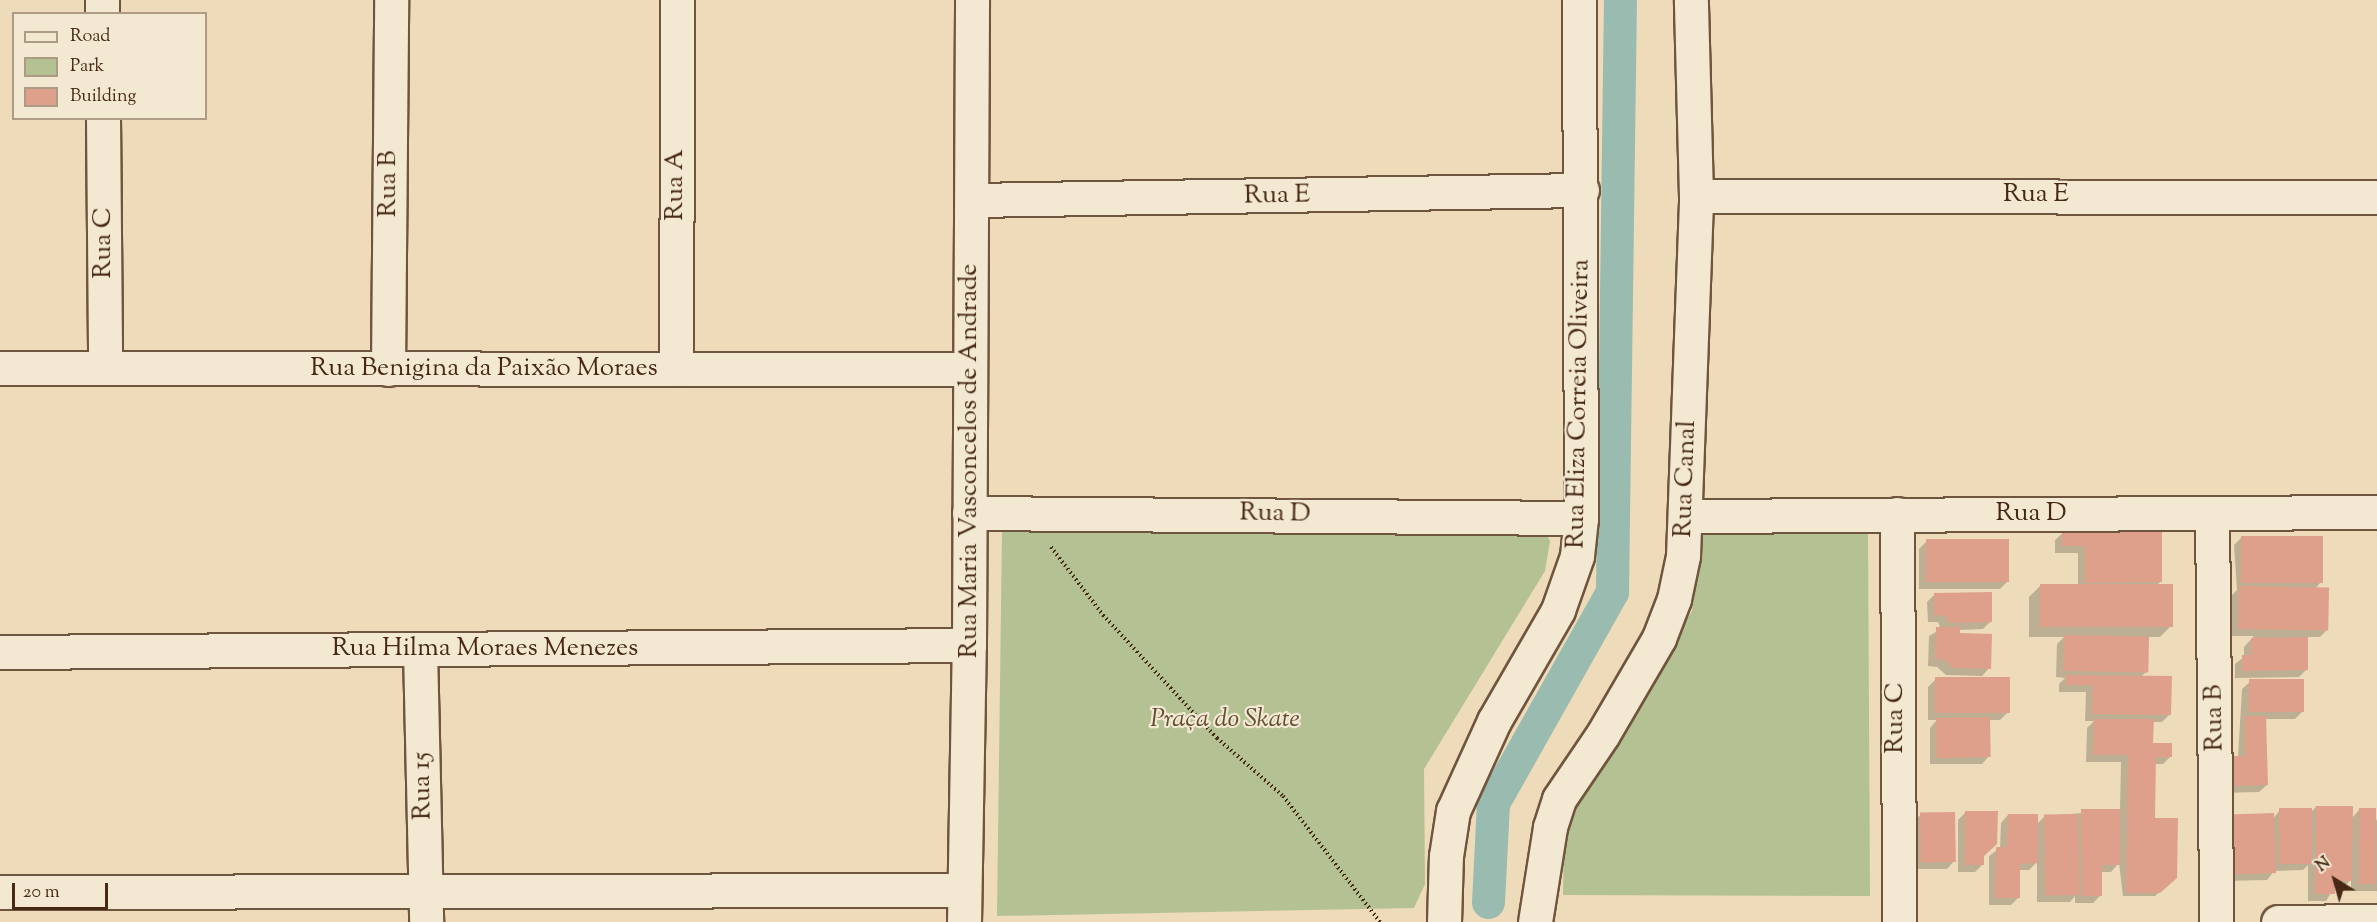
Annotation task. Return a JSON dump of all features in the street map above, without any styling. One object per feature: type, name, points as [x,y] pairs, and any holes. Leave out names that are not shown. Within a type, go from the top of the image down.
[{"type":"street","name":"Rua B","points":[[388,369],[391,0]]},
{"type":"street","name":"Rua A","points":[[676,369],[677,0]]},
{"type":"street","name":"Rua Maria Vasconcelos de Andrade","points":[[964,922],[969,645],[968,369],[972,200],[972,0]]},
{"type":"street","name":"Rua Eliza Correia Oliveira","points":[[1444,922],[1446,856],[1453,811],[1479,751],[1570,582],[1581,518],[1582,190],[1579,0]]},
{"type":"street","name":"Rua Canal","points":[[1535,922],[1550,827],[1559,798],[1603,734],[1659,638],[1674,599],[1685,516],[1696,196],[1691,0]]},
{"type":"street","name":"Rua C","points":[[103,120],[105,369]]},
{"type":"street","name":"Rua E","points":[[972,200],[1582,190]]},
{"type":"street","name":"Rua E","points":[[1696,196],[2377,197]]},
{"type":"street","name":"Rua Benigina da Paixão Moraes","points":[[0,368],[968,369]]},
{"type":"street","name":"Rua D","points":[[1685,516],[2377,512]]},
{"type":"street","name":"Rua D","points":[[969,513],[1581,518]]},
{"type":"street","name":"Rua B","points":[[2212,513],[2216,922]]},
{"type":"street","name":"Rua C","points":[[1897,514],[1899,922]]},
{"type":"street","name":"Rua Hilma Moraes Menezes","points":[[0,652],[969,645]]},
{"type":"street","name":"Rua 15","points":[[420,649],[426,907]]},
{"type":"street","points":[[0,892],[426,907],[964,890]]},
{"type":"street","points":[[2278,922],[2377,921]]},
{"type":"path","points":[[1025,513],[1103,615],[1217,738],[1283,796],[1380,922]]},
{"type":"green space","name":"Praça do Skate","points":[[1002,530],[1545,533],[1550,541],[1545,571],[1424,769],[1425,884],[1414,908],[997,916]]},
{"type":"green space","points":[[1699,532],[1868,533],[1870,896],[1563,895],[1564,824],[1569,812],[1692,611]]},
{"type":"building","points":[[2062,531],[2162,531],[2162,582],[2085,583],[2085,546],[2062,546]]},
{"type":"building","points":[[2241,536],[2323,536],[2323,583],[2241,583]]},
{"type":"building","points":[[1926,539],[2009,539],[2009,582],[1926,582]]},
{"type":"building","points":[[2040,584],[2173,584],[2173,627],[2040,627]]},
{"type":"building","points":[[2239,586],[2329,588],[2328,631],[2238,629]]},
{"type":"building","points":[[1992,592],[1992,622],[1949,623],[1946,616],[1934,615],[1934,593]]},
{"type":"building","points":[[1936,627],[1960,627],[1960,633],[1992,634],[1991,669],[1953,668],[1945,660],[1935,659]]},
{"type":"building","points":[[2064,635],[2149,636],[2148,672],[2063,671]]},
{"type":"building","points":[[2308,637],[2308,670],[2242,671],[2242,655],[2251,655],[2251,638]]},
{"type":"building","points":[[2066,675],[2172,676],[2171,715],[2092,714],[2093,685],[2066,685]]},
{"type":"building","points":[[1935,677],[2010,677],[2010,713],[1935,713]]},
{"type":"building","points":[[2249,679],[2304,679],[2304,712],[2249,712]]},
{"type":"building","points":[[2245,716],[2266,716],[2268,785],[2224,786],[2223,756],[2245,756]]},
{"type":"building","points":[[1990,717],[1991,757],[1937,758],[1936,718]]},
{"type":"building","points":[[2094,719],[2154,719],[2153,743],[2172,743],[2172,757],[2156,757],[2155,818],[2178,818],[2177,878],[2160,893],[2126,893],[2128,755],[2093,755]]},
{"type":"building","points":[[2316,806],[2353,806],[2352,881],[2335,881],[2335,894],[2315,894]]},
{"type":"building","points":[[2279,808],[2312,808],[2312,864],[2279,864]]},
{"type":"building","points":[[2359,808],[2376,808],[2376,884],[2359,884]]},
{"type":"building","points":[[2081,809],[2120,809],[2120,865],[2102,865],[2102,896],[2082,896]]},
{"type":"building","points":[[1965,811],[1998,811],[1997,844],[1984,856],[1984,865],[1965,865]]},
{"type":"building","points":[[1955,812],[1956,862],[1921,863],[1920,813]]},
{"type":"building","points":[[2274,813],[2276,873],[2230,875],[2228,815]]},
{"type":"building","points":[[2008,814],[2038,814],[2038,863],[2020,864],[2020,898],[1995,898],[1996,847],[2007,847]]},
{"type":"building","points":[[2078,814],[2079,895],[2045,896],[2044,815]]},
{"type":"waterway","points":[[1488,902],[1493,803],[1612,592],[1620,0]]}]
